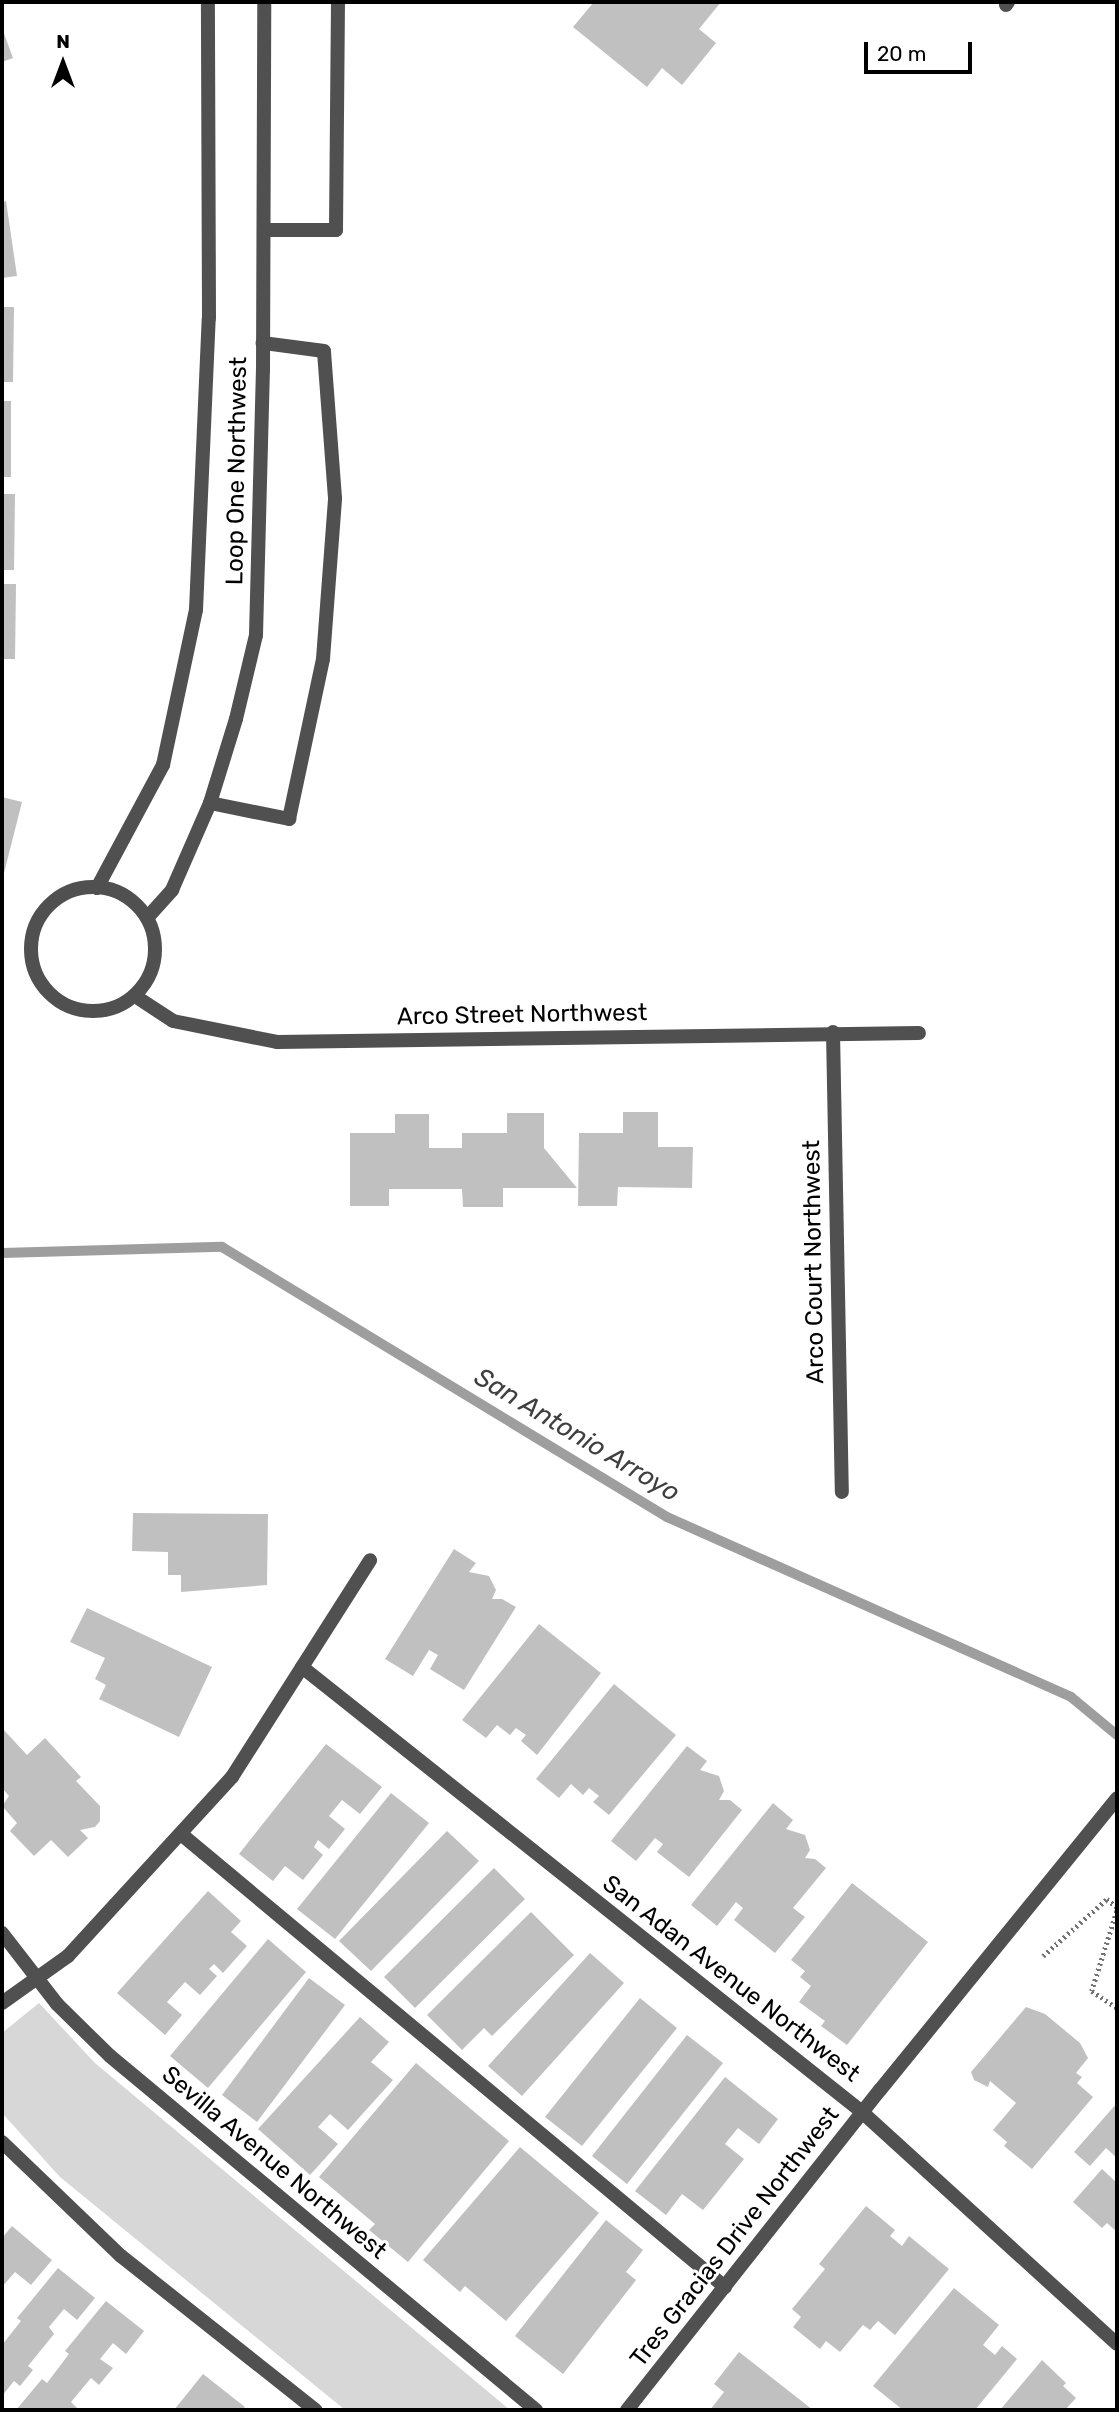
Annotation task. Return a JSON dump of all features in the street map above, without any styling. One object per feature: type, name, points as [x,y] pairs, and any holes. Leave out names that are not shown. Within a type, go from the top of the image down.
[{"type":"street","name":"Loop One Northwest","points":[[97,888],[163,765],[196,610],[209,318],[208,2]]},
{"type":"street","name":"Loop One Northwest","points":[[147,918],[172,890],[210,803],[236,719],[256,635],[263,343],[264,2]]},
{"type":"street","points":[[264,230],[336,230],[338,2]]},
{"type":"street","points":[[210,803],[289,819],[323,659],[335,498],[324,351],[263,343]]},
{"type":"street","points":[[97,888],[117,892],[134,902],[147,918],[154,938],[155,959],[148,979],[135,996],[117,1006],[97,1011],[77,1009],[59,1001],[44,987],[34,970],[31,950],[34,930],[44,912],[68,894],[97,888]]},
{"type":"street","name":"Arco Street Northwest","points":[[135,996],[173,1021],[277,1042],[833,1032],[919,1033]]},
{"type":"street","name":"Arco Court Northwest","points":[[833,1032],[842,1492]]},
{"type":"street","points":[[2,2003],[68,1956],[232,1777],[370,1560]]},
{"type":"street","name":"San Adan Avenue Northwest","points":[[302,1667],[862,2112],[1117,2344]]},
{"type":"street","name":"Tres Gracias Drive Northwest","points":[[627,2410],[862,2112],[1117,1798]]},
{"type":"street","points":[[181,1833],[725,2287]]},
{"type":"street","name":"Sevilla Avenue Northwest","points":[[2,1933],[57,2004],[110,2056],[536,2410]]},
{"type":"street","points":[[2,2142],[121,2256],[315,2410]]},
{"type":"path","points":[[1044,1956],[1107,1899],[1117,1909],[1092,1991],[1117,2008]]},
{"type":"shaded area","points":[[39,2003],[95,2063],[510,2410],[345,2410],[60,2177],[2,2113],[2,2033]]},
{"type":"building","points":[[594,2],[721,2],[699,29],[716,43],[682,85],[662,68],[647,87],[573,27]]},
{"type":"building","points":[[2,28],[13,58],[2,62]]},
{"type":"building","points":[[6,201],[17,276],[2,278],[2,202]]},
{"type":"building","points":[[2,307],[14,307],[13,382],[2,382]]},
{"type":"building","points":[[2,401],[11,401],[11,477],[2,477]]},
{"type":"building","points":[[2,494],[15,494],[14,570],[2,570]]},
{"type":"building","points":[[2,584],[16,584],[15,659],[2,659]]},
{"type":"building","points":[[2,797],[22,802],[3,877],[2,877]]},
{"type":"building","points":[[623,1112],[658,1112],[658,1147],[693,1147],[692,1188],[618,1187],[617,1206],[578,1206],[579,1133],[623,1133]]},
{"type":"building","points":[[507,1113],[544,1113],[544,1148],[577,1188],[503,1188],[503,1207],[463,1207],[462,1189],[389,1189],[389,1206],[350,1206],[350,1133],[395,1133],[395,1114],[429,1114],[429,1148],[462,1148],[462,1133],[507,1133]]},
{"type":"building","points":[[133,1513],[268,1514],[267,1585],[181,1592],[181,1575],[168,1575],[168,1552],[132,1551]]},
{"type":"building","points":[[454,1549],[476,1563],[469,1572],[489,1576],[496,1590],[492,1599],[502,1599],[516,1607],[464,1690],[430,1669],[438,1655],[429,1650],[413,1676],[385,1659]]},
{"type":"building","points":[[87,1608],[212,1667],[179,1737],[99,1699],[106,1685],[95,1679],[105,1658],[70,1642]]},
{"type":"building","points":[[539,1624],[601,1673],[537,1755],[521,1741],[526,1735],[516,1728],[510,1735],[497,1725],[486,1738],[462,1720]]},
{"type":"building","points":[[614,1684],[676,1735],[609,1815],[593,1802],[599,1796],[589,1788],[583,1795],[571,1784],[559,1798],[536,1779]]},
{"type":"building","points":[[2,1728],[27,1755],[45,1738],[81,1777],[76,1781],[100,1806],[100,1821],[95,1827],[80,1830],[88,1838],[68,1857],[51,1840],[34,1856],[10,1831],[17,1823],[2,1806],[9,1796],[2,1788]]},
{"type":"building","points":[[326,1744],[382,1787],[360,1814],[342,1800],[329,1816],[345,1829],[329,1849],[318,1840],[314,1847],[323,1855],[303,1880],[285,1866],[273,1881],[239,1854]]},
{"type":"building","points":[[687,1746],[707,1761],[700,1770],[719,1776],[724,1791],[719,1800],[730,1800],[742,1810],[689,1877],[657,1852],[663,1844],[655,1838],[636,1861],[611,1841]]},
{"type":"building","points":[[391,1793],[429,1823],[335,1939],[297,1909]]},
{"type":"building","points":[[773,1803],[793,1820],[786,1829],[805,1835],[810,1850],[805,1858],[815,1859],[826,1868],[793,1908],[805,1917],[775,1953],[734,1920],[743,1908],[736,1902],[717,1926],[691,1905]]},
{"type":"building","points":[[447,1831],[479,1861],[371,1971],[339,1941]]},
{"type":"building","points":[[494,1868],[525,1899],[415,2008],[384,1977]]},
{"type":"building","points":[[852,1883],[928,1942],[847,2045],[821,2026],[825,2021],[799,2002],[811,1986],[800,1977],[805,1971],[791,1960]]},
{"type":"building","points":[[208,1891],[241,1921],[231,1932],[247,1946],[223,1973],[214,1964],[209,1969],[217,1976],[200,1995],[185,1982],[167,2002],[182,2015],[165,2035],[117,1993]]},
{"type":"building","points":[[531,1912],[574,1955],[492,2036],[484,2028],[462,2050],[427,2015]]},
{"type":"building","points":[[268,1939],[306,1972],[208,2088],[170,2056]]},
{"type":"building","points":[[590,1953],[624,1983],[522,2096],[488,2066]]},
{"type":"building","points":[[309,1978],[345,2005],[257,2122],[222,2095]]},
{"type":"building","points":[[640,1998],[677,2028],[582,2146],[545,2117]]},
{"type":"building","points":[[1026,2007],[1045,2014],[1080,2043],[1088,2058],[1076,2073],[1082,2077],[1077,2083],[1093,2097],[1032,2169],[1004,2146],[1007,2142],[993,2130],[1016,2103],[990,2081],[988,2087],[974,2080],[971,2072]]},
{"type":"building","points":[[360,2017],[389,2042],[371,2062],[393,2080],[348,2130],[330,2114],[318,2127],[338,2144],[310,2175],[258,2129]]},
{"type":"building","points":[[687,2035],[723,2063],[627,2184],[592,2156]]},
{"type":"building","points":[[416,2063],[509,2141],[408,2262],[369,2230],[375,2224],[319,2177]]},
{"type":"building","points":[[725,2077],[778,2119],[759,2144],[738,2128],[725,2144],[744,2159],[703,2210],[682,2194],[666,2215],[635,2191]]},
{"type":"building","points":[[1117,2103],[1117,2158],[1106,2148],[1090,2166],[1074,2152]]},
{"type":"building","points":[[520,2147],[599,2213],[506,2321],[465,2286],[460,2292],[423,2260]]},
{"type":"building","points":[[1102,2169],[1117,2183],[1117,2232],[1107,2223],[1102,2228],[1073,2202]]},
{"type":"building","points":[[866,2206],[895,2230],[890,2236],[902,2246],[909,2236],[949,2269],[895,2335],[878,2321],[870,2330],[863,2325],[840,2352],[826,2341],[820,2349],[793,2327],[801,2317],[792,2309],[825,2269],[819,2264]]},
{"type":"building","points":[[606,2220],[643,2250],[626,2272],[636,2280],[563,2374],[515,2336]]},
{"type":"building","points":[[12,2226],[52,2260],[31,2285],[15,2272],[2,2287],[2,2238]]},
{"type":"building","points":[[58,2268],[95,2298],[77,2320],[64,2309],[49,2327],[54,2334],[28,2366],[33,2370],[20,2386],[14,2381],[2,2396],[2,2345],[21,2321],[17,2318]]},
{"type":"building","points":[[954,2288],[999,2325],[983,2345],[995,2355],[1002,2346],[1017,2359],[975,2410],[903,2410],[873,2386]]},
{"type":"building","points":[[106,2301],[144,2331],[126,2354],[113,2343],[100,2359],[113,2368],[99,2385],[91,2378],[71,2402],[77,2408],[75,2410],[16,2410],[42,2379],[47,2383],[69,2354],[65,2351]]},
{"type":"building","points":[[739,2352],[813,2410],[710,2410],[724,2392],[714,2384]]},
{"type":"building","points":[[1042,2360],[1066,2383],[1063,2386],[1076,2398],[1065,2410],[1000,2410]]},
{"type":"building","points":[[203,2374],[245,2407],[242,2410],[174,2410]]},
{"type":"waterway","name":"San Antonio Arroyo","points":[[2,1253],[222,1247],[667,1517],[1071,1697],[1117,1735]]}]
